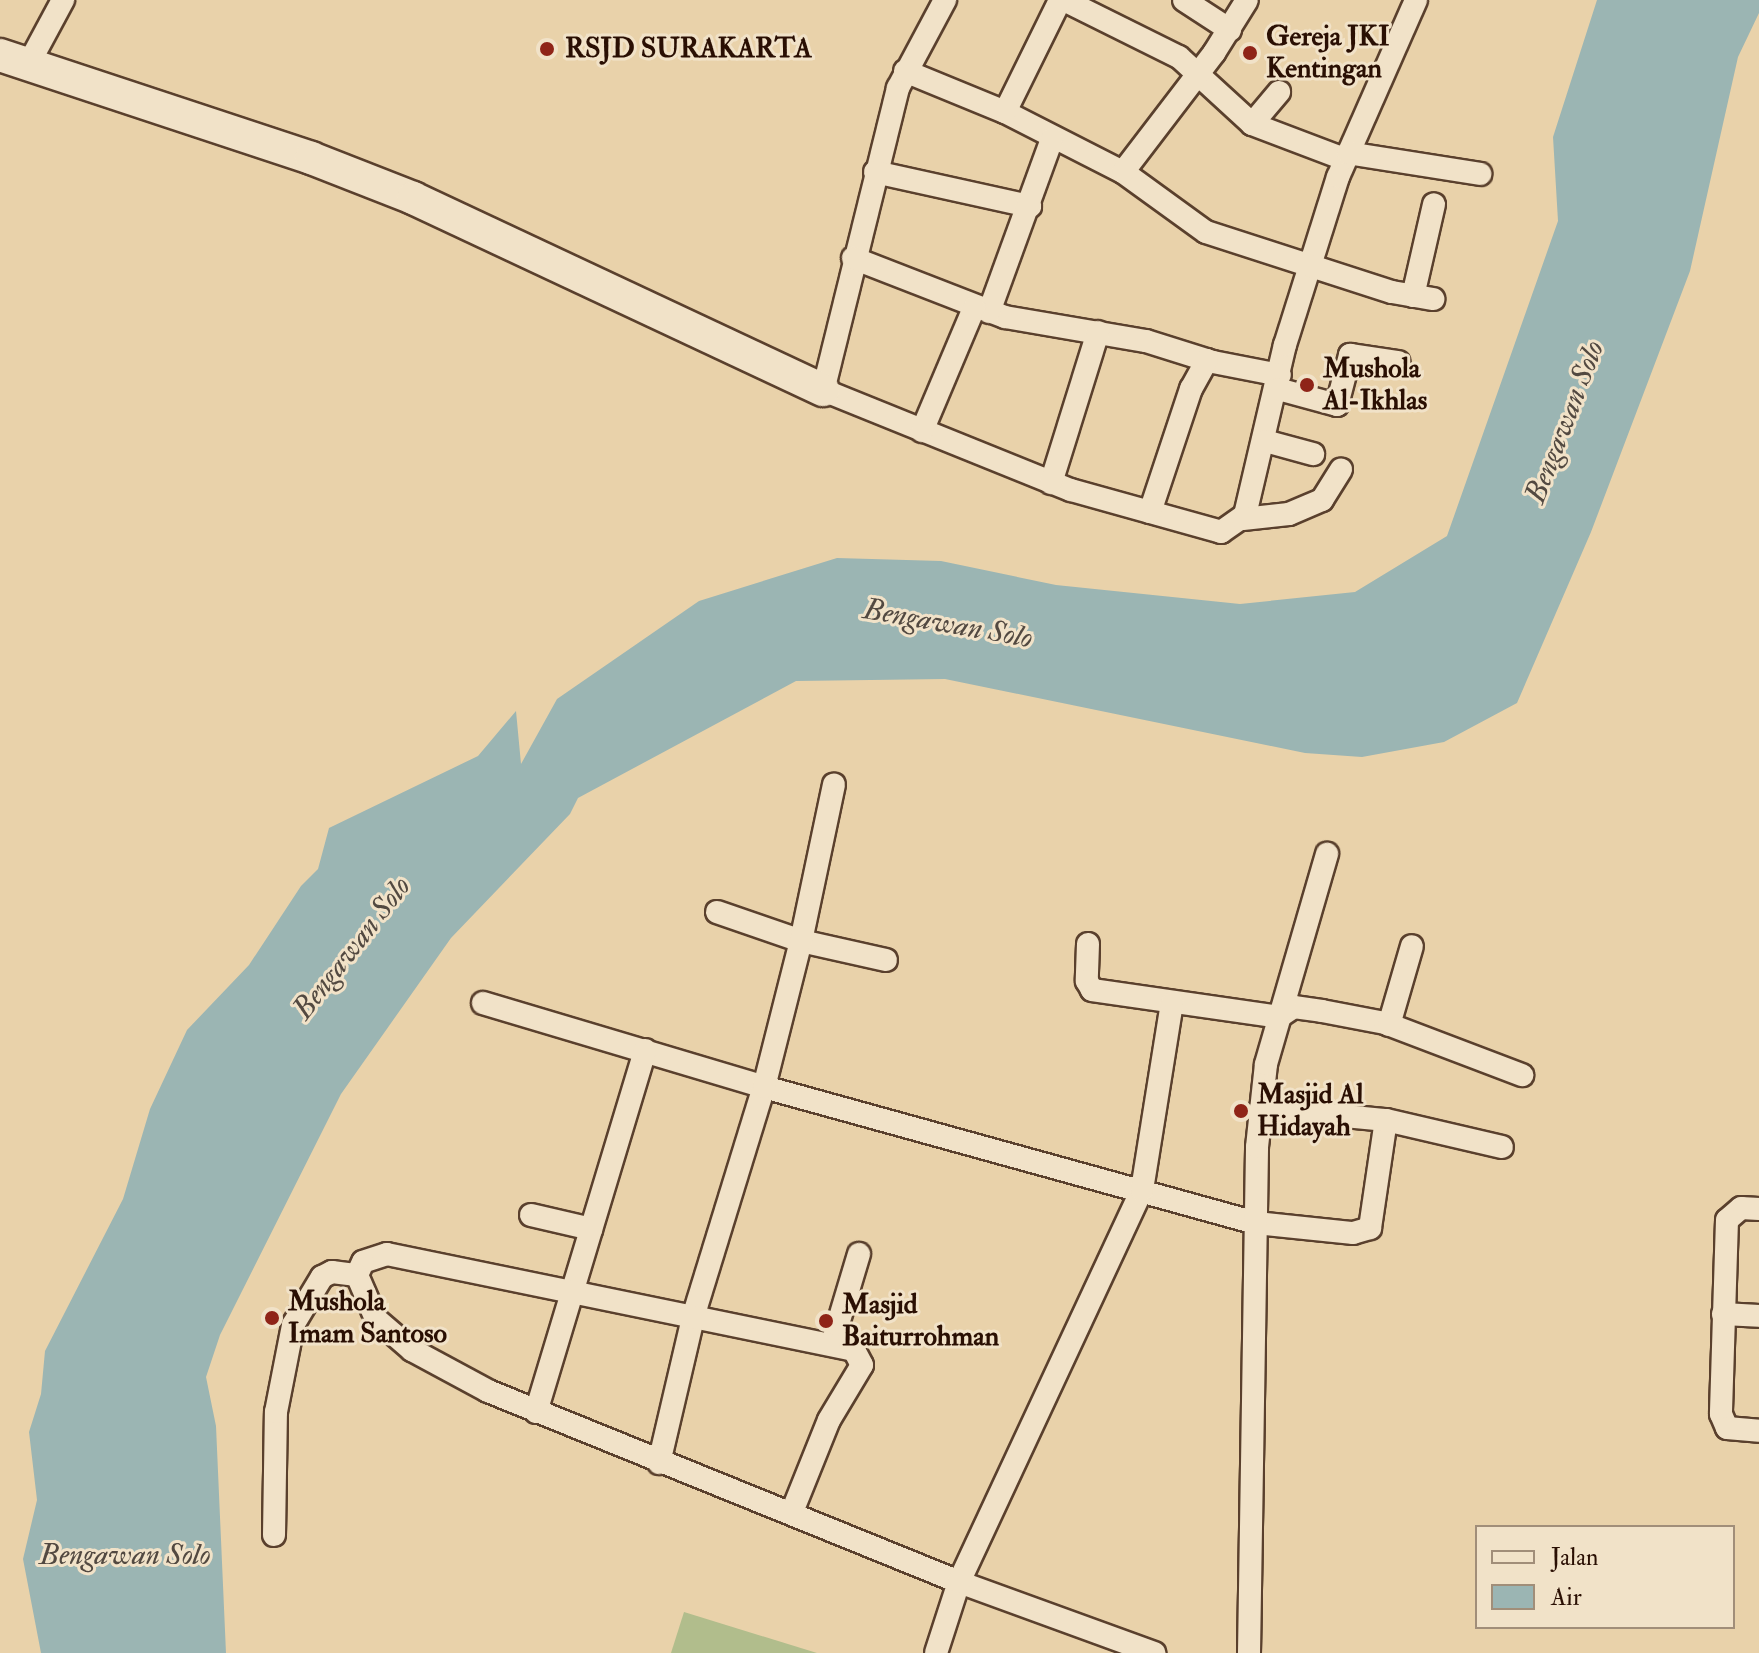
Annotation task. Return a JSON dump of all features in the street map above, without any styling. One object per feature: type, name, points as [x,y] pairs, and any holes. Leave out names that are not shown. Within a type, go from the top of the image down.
[{"type":"street","points":[[63,0],[14,60],[311,158],[413,198],[823,390],[1051,483],[1210,531],[1229,531],[1243,519],[1311,264],[1346,156],[1416,0]]},
{"type":"street","points":[[823,390],[875,172],[905,71],[945,0]]},
{"type":"street","points":[[1005,112],[1062,0],[1179,57],[1252,124],[1346,156],[1480,174]]},
{"type":"street","points":[[1184,0],[1230,30]]},
{"type":"street","points":[[1123,172],[1230,30],[1247,0]]},
{"type":"street","points":[[905,71],[1005,112],[1052,139],[1123,172],[1206,232],[1423,298],[1433,207],[1429,201],[1436,168]]},
{"type":"street","points":[[1252,124],[1279,92]]},
{"type":"street","points":[[922,431],[1030,206],[1052,139]]},
{"type":"street","points":[[875,172],[1030,206]]},
{"type":"street","points":[[853,258],[982,310],[1098,332],[1207,360],[1279,382],[1337,405],[1350,355],[1398,362]]},
{"type":"street","points":[[1051,483],[1098,332]]},
{"type":"street","points":[[1150,512],[1191,389],[1207,360]]},
{"type":"street","points":[[1265,441],[1313,454]]},
{"type":"street","points":[[1243,519],[1289,514],[1322,500],[1341,469]]},
{"type":"street","points":[[659,1463],[694,1314],[764,1087],[801,941],[834,784]]},
{"type":"street","points":[[1249,1653],[1256,1223],[1261,1108],[1279,1017],[1327,854]]},
{"type":"street","points":[[717,912],[801,941],[886,960]]},
{"type":"street","points":[[1088,944],[1087,981],[1092,990],[1279,1017],[1294,1007],[1389,1025],[1522,1075]]},
{"type":"street","points":[[1389,1025],[1412,946]]},
{"type":"street","points":[[483,1003],[764,1087],[1256,1223],[1353,1233],[1370,1228],[1386,1120]]},
{"type":"street","points":[[936,1653],[959,1582],[1142,1190],[1172,1003]]},
{"type":"street","points":[[536,1412],[645,1050]]},
{"type":"street","points":[[1261,1108],[1386,1120],[1502,1147]]},
{"type":"street","points":[[1759,1209],[1741,1208],[1727,1220],[1723,1314],[1723,1424],[1759,1431]]},
{"type":"street","points":[[531,1215],[591,1229]]},
{"type":"street","points":[[792,1512],[829,1420],[862,1365],[854,1350],[694,1314],[387,1254],[363,1262],[357,1275],[376,1319],[393,1336],[432,1362],[536,1412],[659,1463],[792,1512],[959,1582],[1154,1653]]},
{"type":"street","points":[[832,1344],[859,1254]]},
{"type":"street","points":[[274,1535],[276,1412],[293,1325],[322,1277],[332,1272],[357,1275]]},
{"type":"street","points":[[1723,1314],[1759,1316]]},
{"type":"green space","points":[[684,1612],[817,1653],[671,1653]]},
{"type":"water","name":"Bengawan Solo","points":[[1597,0],[1759,0],[1759,13],[1738,57],[1690,271],[1591,532],[1517,703],[1444,742],[1362,757],[1305,753],[945,679],[796,681],[578,798],[570,814],[451,938],[341,1094],[220,1335],[206,1377],[216,1426],[226,1653],[41,1653],[23,1559],[37,1500],[29,1432],[41,1394],[45,1351],[123,1199],[150,1109],[187,1030],[249,965],[301,886],[318,869],[329,828],[478,756],[516,711],[521,764],[557,699],[699,601],[837,558],[941,561],[1056,585],[1240,604],[1355,592],[1447,536],[1558,221],[1553,137]]},
{"type":"place","name":"RSJD SURAKARTA","points":[[547,49]]},
{"type":"place","name":"Gereja JKI Kentingan","points":[[1250,53]]},
{"type":"place","name":"Mushola Al-Ikhlas","points":[[1307,385]]},
{"type":"place","name":"Masjid Al Hidayah","points":[[1241,1111]]},
{"type":"place","name":"Mushola Imam Santoso","points":[[272,1318]]},
{"type":"place","name":"Masjid Baiturrohman","points":[[826,1321]]}]
